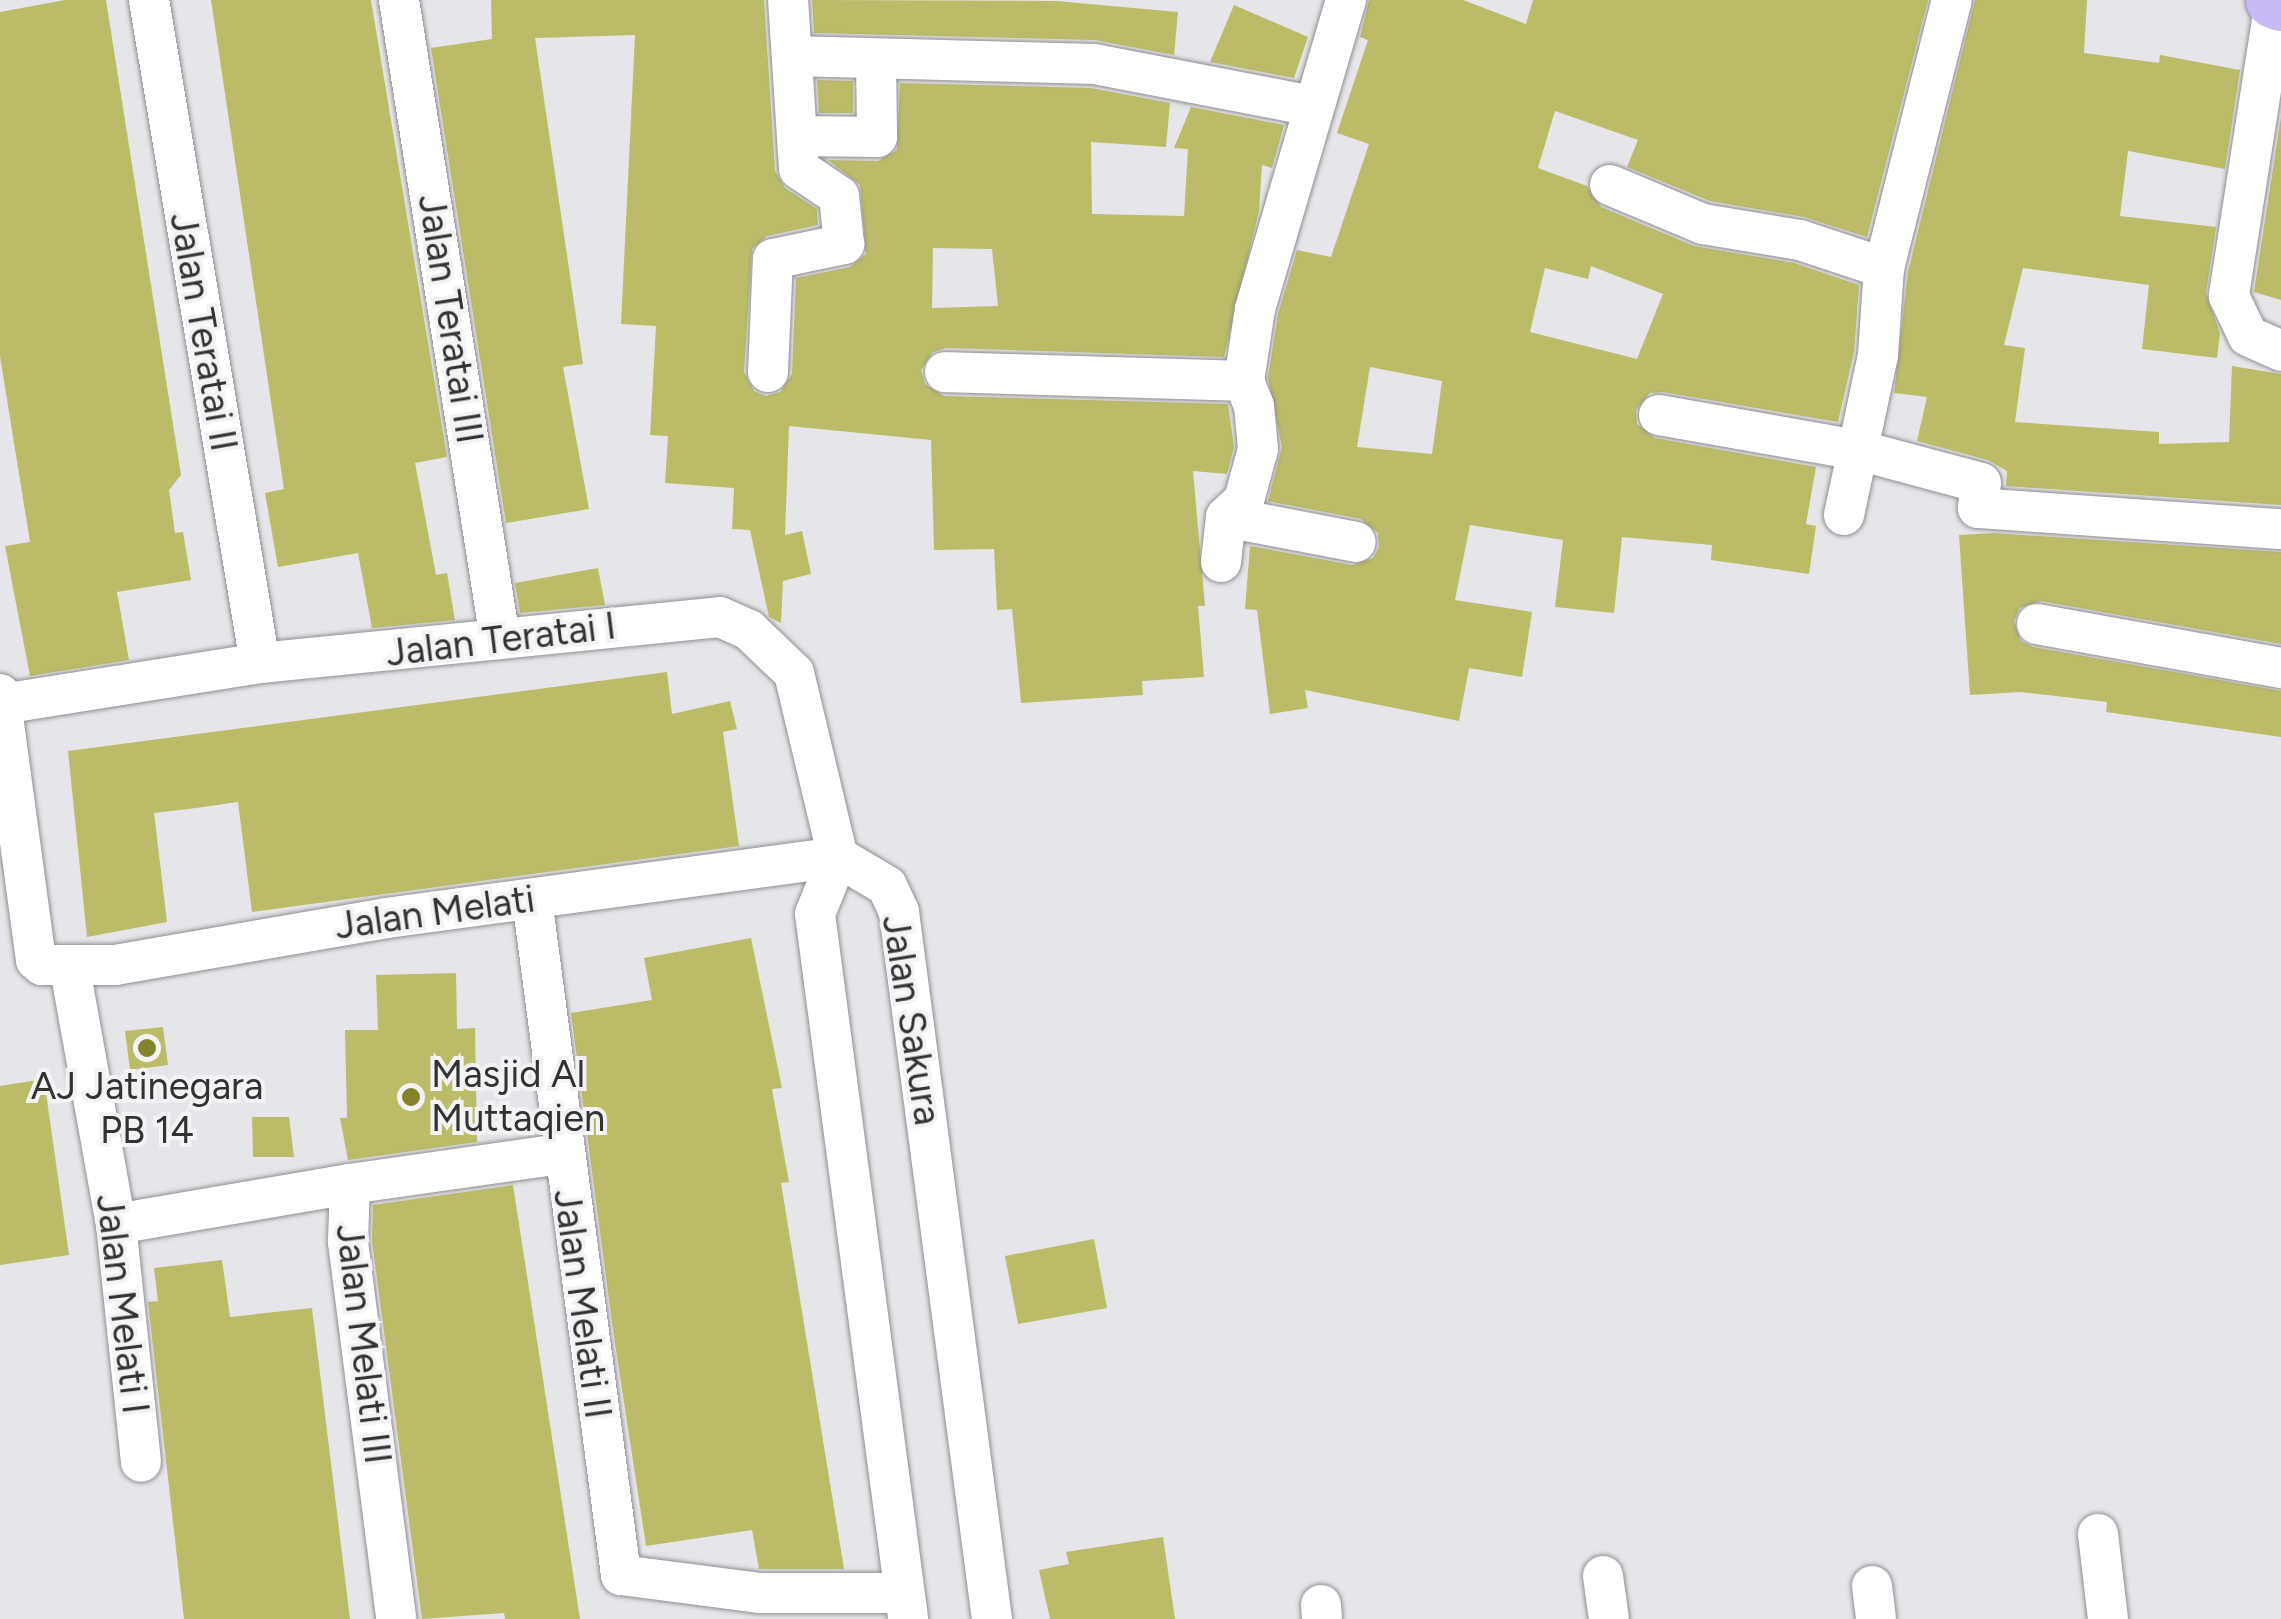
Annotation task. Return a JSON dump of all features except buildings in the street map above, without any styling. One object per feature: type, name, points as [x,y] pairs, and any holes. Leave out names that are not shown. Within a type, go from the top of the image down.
[{"type":"street","name":"Jalan Teratai II","points":[[149,0],[260,663]]},
{"type":"street","name":"Jalan Teratai III","points":[[399,0],[500,639]]},
{"type":"street","points":[[768,372],[773,259],[844,244],[839,196],[804,177],[788,0]]},
{"type":"street","points":[[1221,562],[1226,517],[1244,500],[1258,449],[1254,406],[1244,381],[1271,237],[1346,0]]},
{"type":"street","points":[[1844,516],[1878,356],[1884,268],[1952,0]]},
{"type":"street","points":[[2276,1],[2262,180],[2230,296],[2248,336],[2281,352]]},
{"type":"street","points":[[792,56],[1094,64],[1313,106]]},
{"type":"street","points":[[798,136],[877,137],[876,60]]},
{"type":"street","points":[[1610,185],[1703,224],[1800,240],[1884,268]]},
{"type":"street","points":[[945,372],[1244,381]]},
{"type":"street","points":[[1660,415],[1858,450],[1981,483],[1978,508],[2281,529]]},
{"type":"street","points":[[1226,517],[1356,542]]},
{"type":"street","name":"Jalan Teratai I","points":[[1,699],[260,663],[720,617],[750,630],[794,673],[838,857]]},
{"type":"street","points":[[2037,624],[2281,668]]},
{"type":"street","name":"Jalan Melati I","points":[[1,699],[53,965],[116,1224],[141,1462]]},
{"type":"street","name":"Jalan Melati","points":[[53,965],[838,857]]},
{"type":"street","name":"Jalan Sakura","points":[[906,1606],[815,914],[838,857],[886,886],[899,912],[992,1619]]},
{"type":"street","name":"Jalan Melati II","points":[[532,899],[561,1154],[622,1575],[634,1580],[906,1606]]},
{"type":"street","points":[[350,1184],[561,1154]]},
{"type":"street","name":"Jalan Melati III","points":[[116,1224],[350,1184],[348,1242],[396,1619]]},
{"type":"street","points":[[2098,1534],[2108,1619]]},
{"type":"street","points":[[1604,1576],[1610,1619]]},
{"type":"place","name":"AJ Jatinegara PB 14","points":[[147,1048]]},
{"type":"place","name":"Masjid Al Muttaqien","points":[[411,1097]]}]
